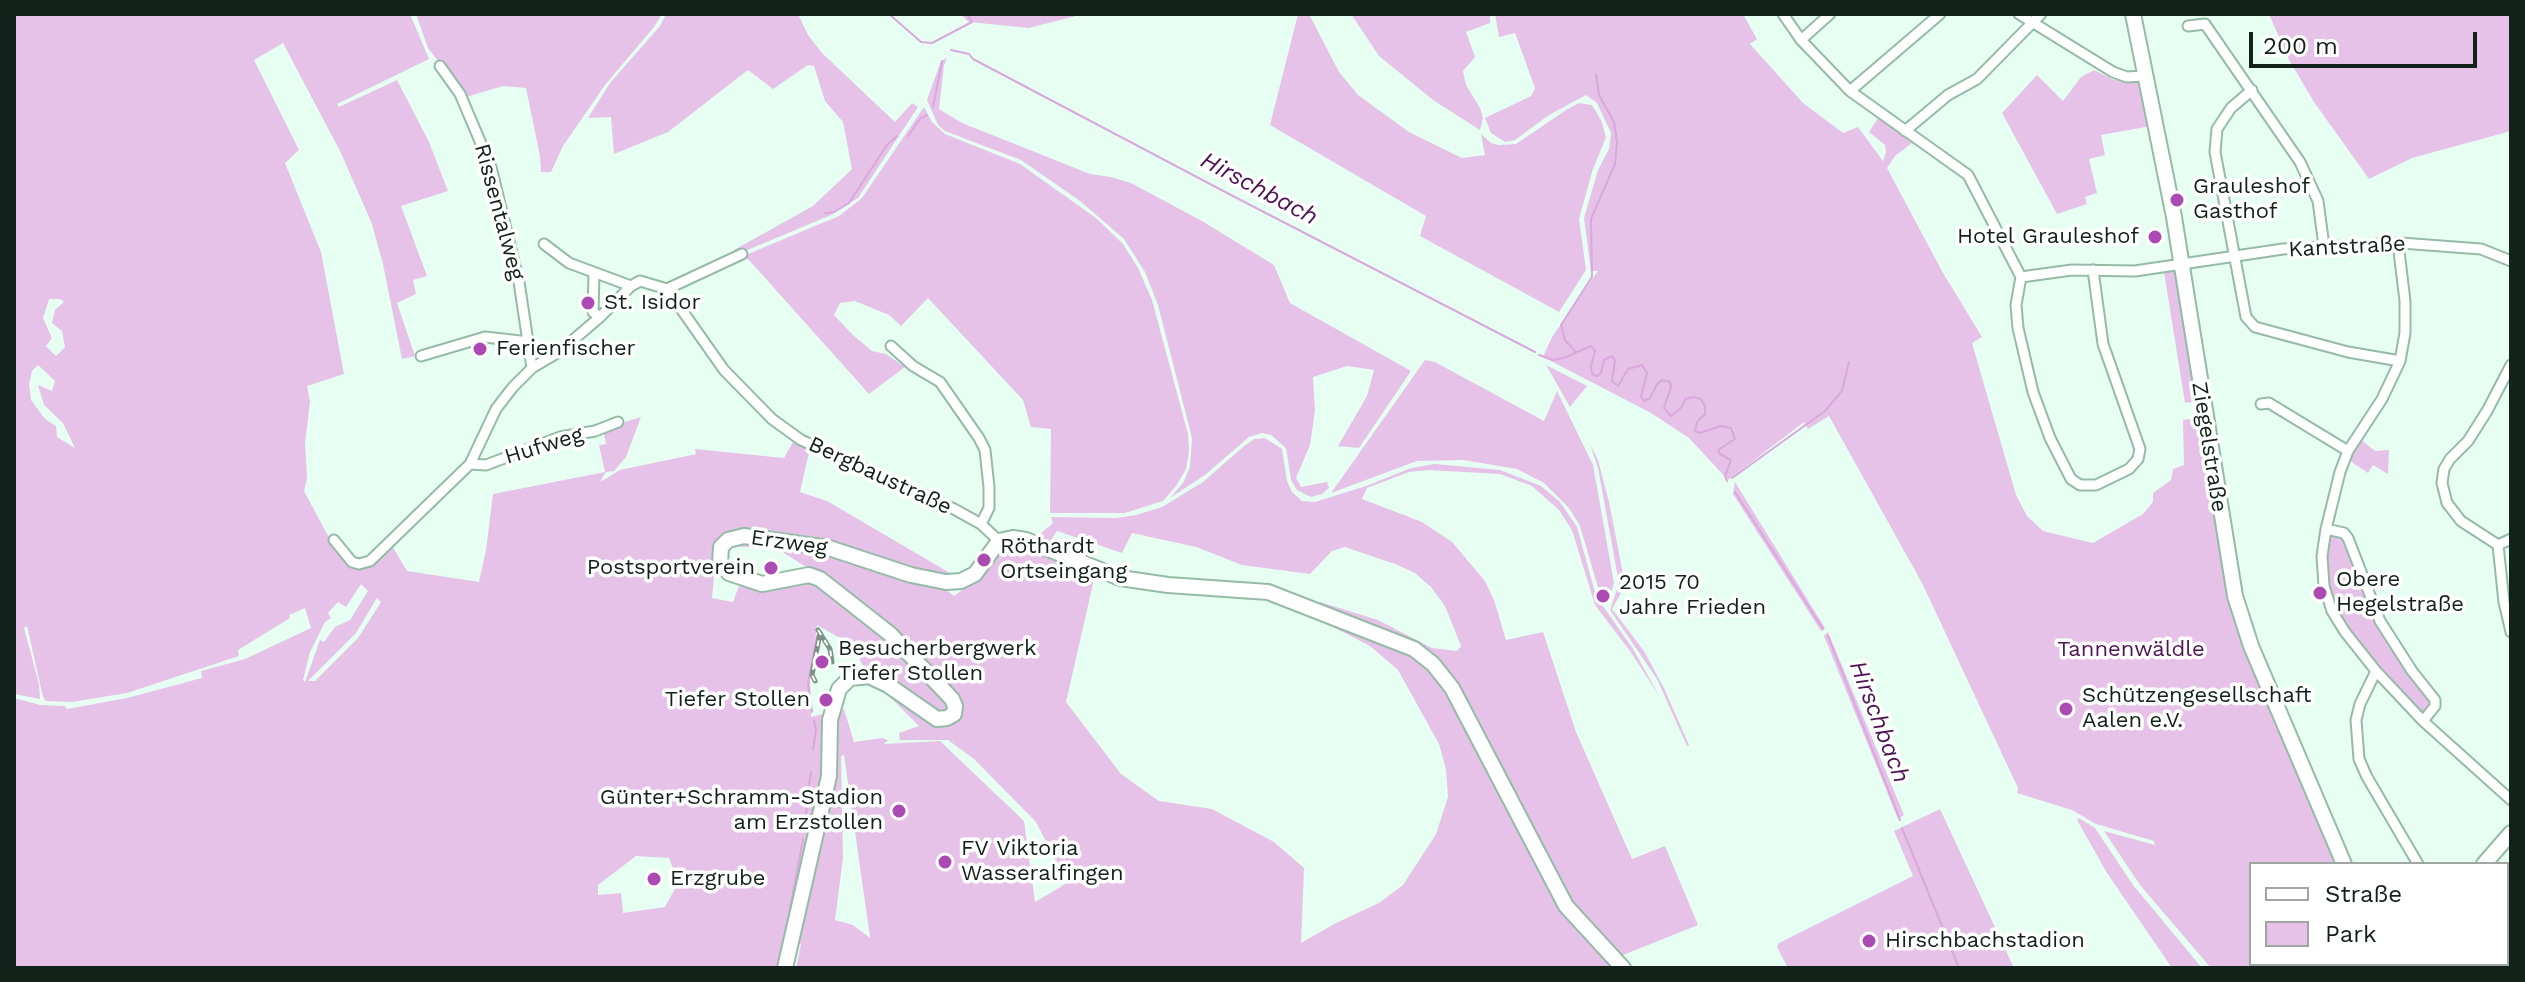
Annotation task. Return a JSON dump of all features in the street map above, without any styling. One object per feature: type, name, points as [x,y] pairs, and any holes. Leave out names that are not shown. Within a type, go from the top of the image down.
[{"type":"street","points":[[1783,14],[1801,40],[1850,91],[1968,175],[2021,277],[2016,305],[2018,328],[2033,392],[2050,438],[2071,479],[2080,485],[2096,485],[2129,469],[2138,459],[2140,449],[2103,344],[2093,270]]},
{"type":"street","points":[[1801,40],[1830,14]]},
{"type":"street","points":[[1850,91],[1940,14]]},
{"type":"street","points":[[2019,14],[2038,18],[2113,72],[2127,77],[2143,76]]},
{"type":"street","name":"Ziegelstraße","points":[[2133,14],[2182,266],[2235,596],[2251,646],[2343,862]]},
{"type":"street","points":[[1905,131],[1948,95],[1977,79],[2038,18]]},
{"type":"street","points":[[2188,26],[2205,24],[2312,183],[2322,219],[2324,246]]},
{"type":"street","name":"Rissentalweg","points":[[440,66],[460,94],[491,167],[519,282],[532,368]]},
{"type":"street","points":[[2252,90],[2231,108],[2217,129],[2215,152],[2246,317],[2255,327],[2348,352],[2400,361]]},
{"type":"street","points":[[2398,243],[2405,301],[2405,333],[2400,361],[2382,399],[2348,451],[2326,529],[2322,556],[2324,586],[2332,611],[2376,671],[2423,721],[2511,800]]},
{"type":"street","name":"Kantstraße","points":[[2021,277],[2093,270],[2135,271],[2182,266],[2235,255],[2324,246],[2398,243],[2481,249],[2511,261]]},
{"type":"street","points":[[544,244],[569,263],[631,286]]},
{"type":"street","points":[[334,540],[352,562],[370,561],[470,464],[496,409],[513,387],[532,368],[559,352],[600,317],[631,286],[640,281],[667,289],[742,254]]},
{"type":"street","points":[[594,273],[593,312],[600,317]]},
{"type":"street","name":"Bergbaustraße","points":[[667,289],[724,370],[780,425],[809,445],[981,524],[999,541]]},
{"type":"street","points":[[421,356],[485,337],[529,342]]},
{"type":"street","points":[[891,346],[913,366],[940,382],[979,438],[985,450],[989,487],[989,508],[981,524]]},
{"type":"street","points":[[2498,545],[2461,521],[2447,503],[2442,483],[2444,469],[2481,421],[2511,365]]},
{"type":"street","points":[[2261,404],[2269,403],[2348,451]]},
{"type":"street","name":"Hufweg","points":[[470,464],[486,465],[560,437],[595,431],[618,422]]},
{"type":"street","points":[[2326,529],[2344,533],[2348,538],[2380,621],[2435,700],[2435,706],[2423,721]]},
{"type":"street","name":"Erzweg","points":[[785,968],[829,776],[830,720],[839,689],[850,678],[869,676],[888,685],[937,719],[954,714],[955,706],[952,699],[890,634],[820,579],[809,575],[762,584],[746,580],[729,573],[720,564],[721,547],[728,540],[744,536],[796,541],[858,555],[911,575],[946,582],[961,581],[975,574],[999,541]]},
{"type":"street","points":[[999,541],[1013,538],[1026,540],[1120,578],[1168,585],[1268,592],[1414,649],[1433,664],[1452,688],[1566,906],[1623,968]]},
{"type":"street","points":[[2498,545],[2511,539]]},
{"type":"street","points":[[2498,545],[2511,632]]},
{"type":"street","points":[[2376,671],[2356,720],[2359,759],[2417,862]]},
{"type":"street","points":[[2486,862],[2511,833]]},
{"type":"green space","points":[[14,14],[410,14],[429,59],[337,104],[339,107],[397,80],[429,142],[448,191],[401,206],[427,276],[413,280],[416,294],[397,303],[415,356],[402,359],[372,224],[341,153],[283,43],[254,60],[299,150],[285,163],[321,252],[344,374],[307,386],[310,402],[304,491],[327,534],[359,567],[391,544],[407,571],[479,582],[493,494],[605,472],[599,445],[606,444],[603,429],[641,417],[626,457],[614,471],[606,472],[600,482],[620,470],[696,454],[695,449],[784,458],[794,440],[810,448],[800,492],[827,501],[950,573],[958,574],[944,588],[954,596],[966,587],[965,583],[1001,547],[1013,542],[1095,575],[1066,702],[1121,774],[1159,801],[1212,809],[1274,842],[1304,868],[1301,943],[1379,903],[1403,885],[1436,834],[1448,797],[1446,769],[1439,744],[1398,670],[1370,646],[1329,625],[1333,620],[1411,653],[1437,678],[1456,707],[1568,909],[1616,968],[796,968],[801,944],[784,942],[779,968],[14,968],[14,698],[40,705],[65,706],[67,709],[127,698],[202,678],[201,671],[245,659],[311,628],[305,608],[289,615],[290,618],[238,650],[239,656],[127,693],[72,702],[46,701],[43,697],[27,626],[24,628],[40,699],[14,694]],"holes":[[[49,299],[60,299],[64,302],[55,310],[52,323],[62,331],[65,347],[56,356],[46,346],[52,338],[43,318]],[[38,365],[55,381],[52,391],[38,385],[44,405],[63,423],[75,448],[57,437],[56,426],[45,419],[31,400],[29,384],[32,371]],[[717,546],[776,548],[814,572],[764,588],[739,586],[733,602],[712,598]],[[361,584],[368,591],[350,620],[335,627],[324,642],[320,640],[305,682],[310,652],[325,622],[331,618],[328,613],[338,602],[346,607]],[[377,598],[381,602],[358,638],[315,681],[308,681],[356,633]],[[817,625],[840,638],[858,655],[866,673],[919,726],[899,733],[900,740],[948,740],[974,759],[1036,822],[1067,883],[1035,902],[1024,821],[940,741],[884,744],[888,740],[882,738],[854,742],[844,709],[811,717],[810,679]],[[844,755],[870,938],[853,925],[835,920],[843,858],[841,756]],[[636,856],[669,858],[678,883],[665,907],[623,913],[621,893],[598,895],[598,885]]]},
{"type":"green space","points":[[416,14],[662,14],[605,85],[563,146],[551,172],[541,172],[526,88],[503,86],[466,97],[428,48]]},
{"type":"green space","points":[[666,14],[798,14],[808,35],[822,53],[895,122],[912,103],[918,107],[858,198],[831,215],[738,254],[734,250],[813,206],[852,169],[843,122],[825,101],[814,66],[808,65],[773,89],[748,70],[668,132],[614,154],[611,117],[588,118],[610,83],[660,26]]},
{"type":"green space","points":[[960,14],[1084,14],[1029,28],[969,22]]},
{"type":"green space","points":[[1298,14],[1309,14],[1339,72],[1358,95],[1409,132],[1462,158],[1485,155],[1481,134],[1491,143],[1516,144],[1579,103],[1592,105],[1606,137],[1579,219],[1586,270],[1559,312],[1420,236],[1426,216],[1270,125]]},
{"type":"green space","points":[[1351,14],[1490,14],[1490,23],[1466,32],[1475,57],[1463,71],[1466,85],[1483,118],[1480,130],[1433,100],[1379,56]]},
{"type":"green space","name":"Tannenwäldle","points":[[1495,14],[1743,14],[1757,39],[1750,44],[1803,103],[1843,133],[1858,127],[1883,161],[1885,145],[1869,132],[1878,118],[1912,143],[1895,156],[1887,168],[1943,273],[1982,337],[1972,343],[2016,495],[2027,516],[2043,531],[2093,543],[2143,514],[2153,502],[2153,493],[2171,480],[2173,469],[2184,465],[2183,420],[2200,417],[2224,566],[2337,862],[2249,862],[2249,966],[2282,968],[2211,968],[2140,885],[2104,831],[2155,845],[2154,841],[2096,824],[2072,810],[2017,793],[2018,788],[1922,583],[1829,416],[1808,429],[1804,422],[1728,480],[1689,438],[1651,413],[1543,357],[1552,337],[1598,271],[1591,271],[1584,218],[1598,170],[1609,149],[1611,133],[1597,103],[1586,95],[1549,115],[1515,140],[1505,142],[1491,133],[1485,118],[1531,96],[1535,88],[1515,33],[1499,37]]},
{"type":"green space","points":[[2269,14],[2511,14],[2511,131],[2412,158],[2369,179],[2314,102],[2289,60]]},
{"type":"green space","points":[[947,58],[939,109],[962,123],[1090,174],[1131,183],[1202,221],[1274,265],[1290,303],[1411,371],[1359,448],[1338,446],[1367,396],[1374,370],[1347,366],[1313,377],[1315,411],[1310,445],[1296,478],[1301,487],[1327,482],[1329,488],[1311,497],[1297,490],[1291,480],[1286,448],[1271,435],[1262,433],[1249,437],[1205,475],[1170,498],[1183,483],[1190,467],[1192,438],[1158,305],[1145,272],[1124,239],[1080,201],[1021,160],[945,131],[938,125],[927,100],[941,61]]},
{"type":"green space","points":[[2094,70],[2114,80],[2141,79],[2151,126],[2101,135],[2105,155],[2089,159],[2097,193],[2085,197],[2087,204],[2057,214],[2002,113],[2037,75],[2063,101],[2081,77]]},
{"type":"green space","points":[[924,107],[932,122],[945,134],[1020,164],[1096,218],[1123,244],[1138,268],[1152,300],[1188,434],[1186,469],[1163,501],[1125,513],[1050,513],[1051,429],[1031,427],[1023,400],[928,298],[901,326],[889,315],[855,301],[840,303],[834,315],[853,335],[872,351],[886,354],[905,367],[869,394],[749,260],[741,257],[839,216],[862,198]]},
{"type":"green space","points":[[2179,270],[2199,401],[2185,403],[2164,272]]},
{"type":"green space","points":[[1425,360],[1435,362],[1544,421],[1557,391],[1593,465],[1614,583],[1609,599],[1604,600],[1600,594],[1580,526],[1569,508],[1544,483],[1517,469],[1463,460],[1417,461],[1331,493]]},
{"type":"green space","points":[[1546,365],[1587,386],[1570,407]]},
{"type":"green space","points":[[1265,438],[1282,449],[1287,481],[1292,492],[1302,501],[1315,502],[1411,468],[1435,464],[1500,470],[1541,486],[1560,502],[1577,527],[1596,596],[1633,649],[1660,697],[1595,605],[1572,530],[1559,510],[1532,486],[1500,474],[1428,470],[1409,472],[1367,488],[1362,499],[1422,522],[1452,542],[1485,581],[1506,640],[1543,632],[1576,732],[1632,859],[1665,846],[1698,925],[1618,957],[1573,907],[1444,672],[1316,606],[1320,602],[1378,620],[1432,648],[1457,651],[1461,646],[1445,606],[1431,587],[1415,573],[1345,547],[1332,551],[1310,574],[1242,565],[1196,547],[1132,533],[1122,553],[1057,531],[1048,545],[1033,540],[1053,523],[1051,517],[1116,518],[1162,507],[1203,482],[1254,439]]},
{"type":"green space","points":[[2359,438],[2375,451],[2389,450],[2388,474],[2373,465],[2368,473],[2347,459]]},
{"type":"green space","points":[[1590,444],[1598,460],[1609,502],[1624,579],[1621,593],[1612,609],[1644,651],[1664,688],[1687,746],[1657,679],[1610,610],[1619,583],[1598,468]]},
{"type":"green space","points":[[1735,482],[1825,628],[1821,631],[1733,494]]},
{"type":"green space","points":[[2326,529],[2344,533],[2380,621],[2435,700],[2423,721],[2345,632],[2324,586]]},
{"type":"green space","points":[[1828,632],[1904,815],[1898,819],[1824,636]]},
{"type":"green space","points":[[1940,809],[2014,968],[1788,968],[1777,947],[1779,943],[1913,876],[1894,831]]},
{"type":"green space","points":[[2079,818],[2095,828],[2133,885],[2202,968],[2172,968],[2107,873],[2077,820]]},
{"type":"waterway","points":[[889,14],[921,42],[932,43],[972,22],[967,14]]},
{"type":"waterway","name":"Hirschbach","points":[[951,50],[969,54],[973,59],[1229,194],[1535,352]]},
{"type":"waterway","points":[[933,107],[942,61]]},
{"type":"waterway","points":[[1576,352],[1565,340],[1561,325],[1592,277],[1591,219],[1615,164],[1617,142],[1614,122],[1599,95],[1596,74]]},
{"type":"waterway","points":[[908,136],[920,119],[927,115]]},
{"type":"waterway","points":[[825,213],[834,212],[849,203],[887,145],[897,136]]},
{"type":"waterway","name":"Hirschbach","points":[[1539,355],[1553,360],[1591,346],[1595,351],[1592,374],[1597,376],[1601,373],[1604,360],[1612,356],[1615,360],[1612,381],[1618,386],[1628,369],[1642,365],[1647,373],[1641,397],[1644,401],[1650,398],[1662,380],[1670,382],[1664,408],[1671,416],[1682,407],[1685,399],[1701,399],[1705,414],[1697,422],[1695,431],[1700,433],[1721,426],[1731,428],[1735,439],[1718,450],[1731,460],[1725,476],[1727,481]]},
{"type":"waterway","points":[[1732,478],[1825,411],[1842,391],[1849,362]]},
{"type":"waterway","name":"Hirschbach","points":[[1735,492],[1823,629]]},
{"type":"waterway","points":[[812,712],[808,683],[817,636]]},
{"type":"waterway","name":"Hirschbach","points":[[1828,636],[1900,820]]},
{"type":"waterway","points":[[813,750],[814,720]]},
{"type":"waterway","points":[[809,785],[811,772]]},
{"type":"waterway","points":[[806,817],[807,804]]},
{"type":"waterway","name":"Hirschbach","points":[[1902,828],[1959,968]]},
{"type":"waterway","points":[[783,947],[803,839]]},
{"type":"railway","points":[[818,630],[830,649],[832,662]]},
{"type":"railway","points":[[815,681],[812,675],[820,633]]},
{"type":"place","name":"Grauleshof Gasthof","points":[[2177,200]]},
{"type":"place","name":"Hotel Grauleshof","points":[[2155,237]]},
{"type":"place","name":"St. Isidor","points":[[588,303]]},
{"type":"place","name":"Ferienfischer","points":[[480,349]]},
{"type":"place","name":"Röthardt Ortseingang","points":[[984,560]]},
{"type":"place","name":"Postsportverein","points":[[771,568]]},
{"type":"place","name":"Obere Hegelstraße","points":[[2320,593]]},
{"type":"place","name":"2015 70 Jahre Frieden","points":[[1603,596]]},
{"type":"place","name":"Besucherbergwerk Tiefer Stollen","points":[[822,662]]},
{"type":"place","name":"Tiefer Stollen","points":[[826,700]]},
{"type":"place","name":"Schützengesellschaft Aalen e.V.","points":[[2066,709]]},
{"type":"place","name":"Günter+Schramm-Stadion am Erzstollen","points":[[899,811]]},
{"type":"place","name":"FV Viktoria Wasseralfingen","points":[[945,862]]},
{"type":"place","name":"Erzgrube","points":[[654,879]]},
{"type":"place","name":"Hirschbachstadion","points":[[1869,941]]}]
